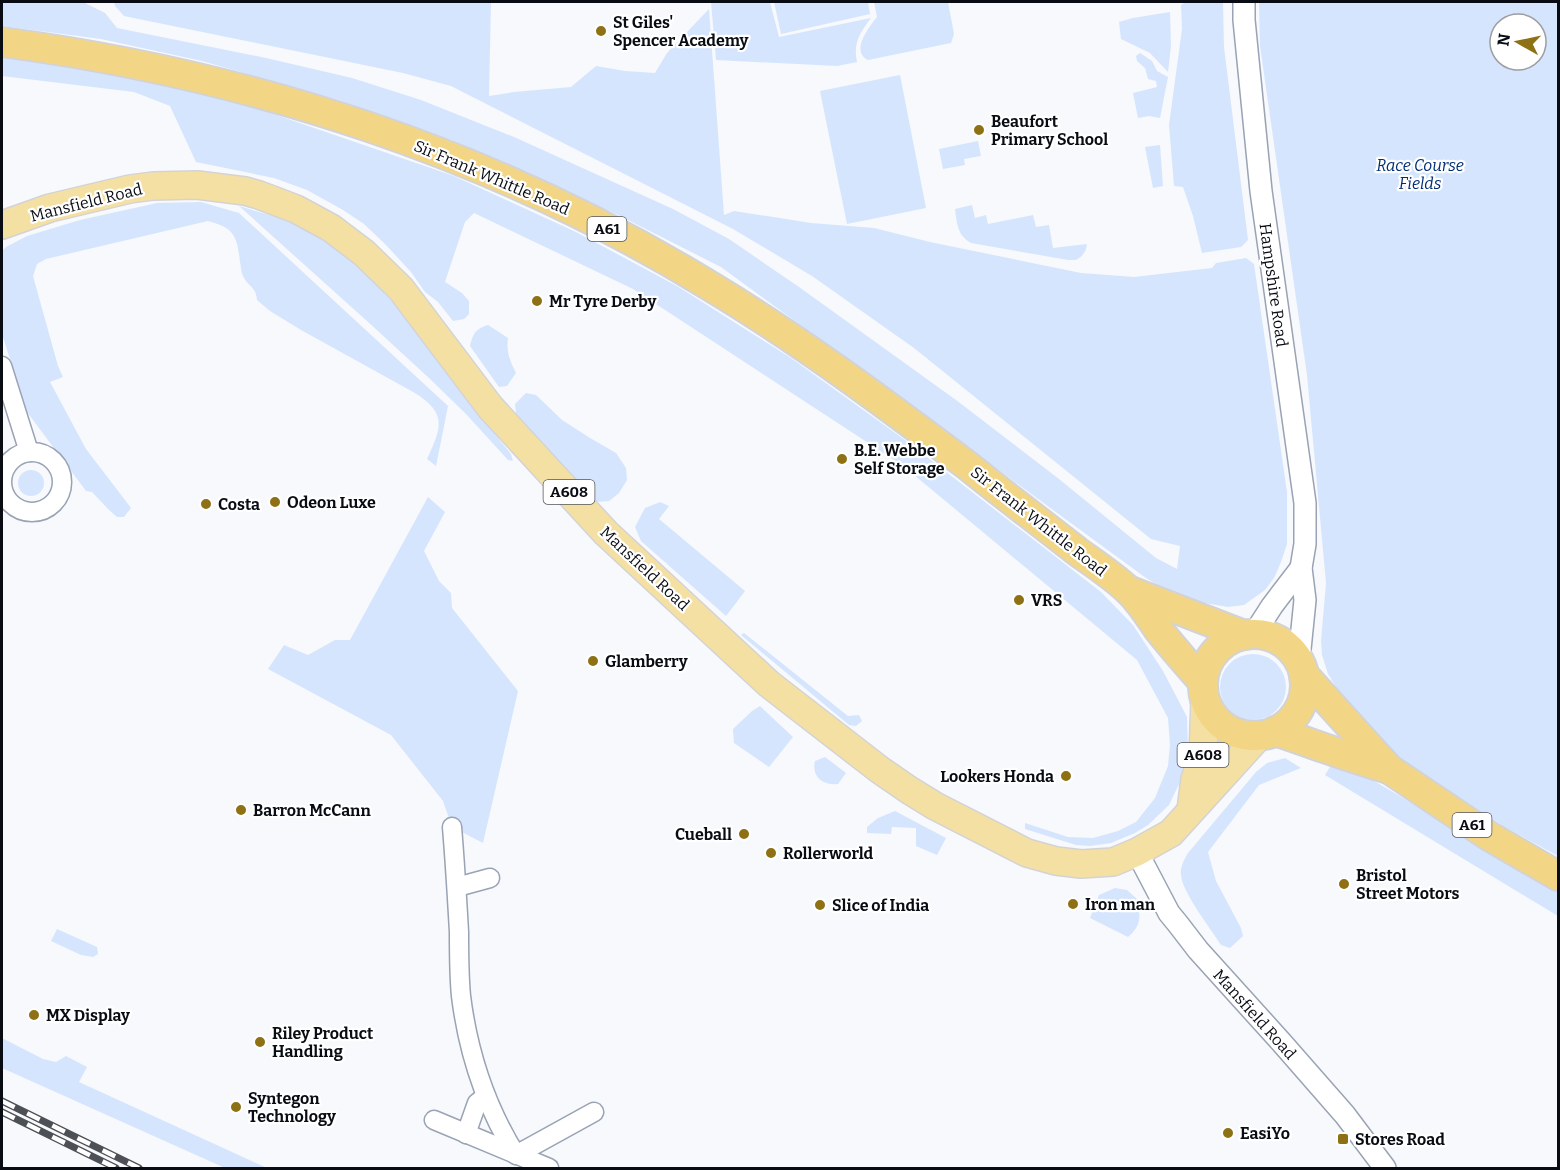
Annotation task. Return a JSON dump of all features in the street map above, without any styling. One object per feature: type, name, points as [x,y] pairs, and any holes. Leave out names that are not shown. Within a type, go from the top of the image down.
[{"type":"highway","name":"Sir Frank Whittle Road","points":[[2,42],[122,61],[215,81],[281,99],[447,155],[568,209],[638,244],[773,325],[916,427],[1130,591],[1204,690]]},
{"type":"highway","name":"Sir Frank Whittle Road","points":[[1130,591],[1249,634]]},
{"type":"highway","points":[[1249,634],[1267,635],[1280,640],[1290,649],[1301,667],[1305,692],[1299,708],[1289,722],[1267,733],[1245,735],[1232,731],[1220,723],[1211,712],[1204,690],[1207,666],[1216,651],[1228,641],[1249,634]]},
{"type":"highway","name":"A61","points":[[1301,667],[1389,769],[1489,836],[1558,876]]},
{"type":"highway","name":"A61","points":[[1267,733],[1321,746],[1389,769]]},
{"type":"main road","name":"Mansfield Road","points":[[2,225],[94,196],[130,189],[197,184],[245,191],[283,204],[313,218],[364,252],[401,289],[490,407],[606,533],[769,684],[880,770],[935,806],[1027,853],[1056,861],[1081,864],[1113,862],[1137,852],[1171,833],[1267,733]]},
{"type":"main road","name":"A608","points":[[1191,810],[1195,779],[1203,756],[1204,690]]},
{"type":"street","name":"Hampshire Road","points":[[1244,2],[1245,32],[1262,191],[1305,503],[1305,544],[1301,568],[1305,600],[1301,667]]},
{"type":"street","points":[[2,366],[29,452]]},
{"type":"street","name":"Hampshire Road","points":[[1249,634],[1301,568]]},
{"type":"street","points":[[452,827],[457,886],[461,995],[473,1060],[486,1096],[516,1155]]},
{"type":"street","name":"Mansfield Road","points":[[1137,852],[1169,913],[1198,950],[1345,1116],[1385,1168]]},
{"type":"street","points":[[457,886],[490,878]]},
{"type":"street","points":[[466,1134],[477,1103],[486,1096]]},
{"type":"street","points":[[516,1155],[594,1112]]},
{"type":"street","points":[[434,1120],[549,1168]]},
{"type":"green space","points":[[2,2],[83,2],[105,13],[117,28],[352,78],[421,100],[514,137],[673,209],[729,239],[799,287],[956,400],[1059,479],[1156,558],[1177,569],[1180,546],[1151,539],[914,348],[812,276],[733,229],[451,86],[403,73],[124,16],[114,2],[491,2],[489,96],[571,87],[596,66],[655,73],[667,53],[709,9],[724,215],[734,211],[811,223],[874,228],[1081,273],[1134,277],[1212,268],[1216,263],[1246,258],[1254,264],[1287,492],[1287,544],[1274,578],[1265,590],[1244,605],[1228,607],[1193,601],[1167,591],[1146,578],[721,267],[618,215],[451,140],[341,101],[202,61],[101,39],[2,26]]},
{"type":"green space","points":[[711,2],[770,2],[779,37],[871,18],[858,38],[857,62],[837,66],[716,60]]},
{"type":"green space","points":[[774,2],[868,2],[870,14],[781,34]]},
{"type":"green space","points":[[874,2],[948,2],[954,34],[951,43],[868,60],[863,56],[861,45],[877,17]]},
{"type":"green space","points":[[1186,2],[1223,2],[1224,47],[1248,240],[1241,247],[1202,253],[1183,187],[1174,186],[1169,125],[1182,29],[1181,5]]},
{"type":"green space","name":"Race Course Fields","points":[[1259,2],[1558,2],[1558,856],[1505,827],[1398,758],[1377,732],[1363,721],[1342,697],[1328,674],[1322,655],[1321,641],[1326,583],[1307,375],[1260,46]]},
{"type":"green space","points":[[1170,12],[1171,46],[1168,72],[1150,53],[1121,39],[1119,22]]},
{"type":"green space","points":[[1140,53],[1152,61],[1157,71],[1168,77],[1160,118],[1149,116],[1138,118],[1133,93],[1157,87],[1156,81],[1148,79],[1145,68],[1137,61],[1136,56]]},
{"type":"green space","points":[[2,57],[75,66],[182,89],[259,109],[454,176],[576,232],[677,286],[791,358],[905,440],[1101,592],[1133,625],[1163,671],[1187,717],[1188,755],[1182,778],[1169,805],[1148,825],[1111,843],[1076,845],[1025,829],[1025,823],[1068,837],[1093,838],[1118,831],[1136,822],[1155,798],[1168,766],[1170,745],[1168,718],[1137,660],[902,465],[633,289],[474,213],[465,222],[445,282],[462,293],[469,301],[469,314],[464,319],[453,321],[438,302],[425,292],[411,272],[386,245],[364,224],[343,210],[307,190],[274,178],[196,162],[170,106],[134,92],[2,76]]},
{"type":"green space","points":[[900,75],[926,208],[847,224],[820,91]]},
{"type":"green space","points":[[978,141],[981,156],[964,159],[965,165],[943,169],[939,149]]},
{"type":"green space","points":[[1160,145],[1163,186],[1153,188],[1145,147]]},
{"type":"green space","points":[[201,202],[239,213],[448,406],[436,466],[427,459],[436,439],[439,422],[433,408],[415,393],[270,311],[257,300],[255,292],[243,276],[233,234],[224,227],[208,221],[46,259],[37,264],[33,276],[63,377],[50,382],[86,449],[131,508],[124,517],[117,517],[92,492],[86,491],[27,412],[2,334],[2,251],[27,236],[80,220],[157,203]]},
{"type":"green space","points":[[972,205],[975,218],[986,215],[988,224],[1033,215],[1036,227],[1049,225],[1053,248],[1087,244],[1086,249],[1076,260],[1068,260],[971,243],[960,232],[955,209]]},
{"type":"green space","points":[[239,206],[280,218],[309,231],[342,253],[367,275],[400,310],[511,454],[513,461],[508,460],[429,378]]},
{"type":"green space","points":[[488,325],[508,338],[509,356],[516,373],[507,386],[499,387],[470,346],[475,332]]},
{"type":"green space","points":[[526,393],[536,395],[562,420],[616,453],[626,468],[627,480],[619,493],[609,501],[597,502],[586,496],[516,414],[515,404]]},
{"type":"green space","points":[[31,470],[40,474],[44,483],[40,492],[31,496],[22,492],[18,483],[22,474]]},
{"type":"green space","points":[[428,497],[445,512],[424,551],[439,581],[451,593],[452,608],[518,691],[483,843],[452,827],[443,801],[391,735],[268,669],[284,645],[308,655],[335,640],[350,640]]},
{"type":"green space","points":[[660,502],[669,506],[659,519],[745,591],[726,616],[641,541],[635,527],[645,508]]},
{"type":"green space","points":[[744,633],[848,716],[859,715],[862,721],[856,726],[849,725],[741,635]]},
{"type":"green space","points":[[1247,654],[1259,654],[1271,659],[1281,669],[1286,687],[1284,700],[1271,715],[1259,720],[1247,720],[1235,715],[1225,705],[1220,693],[1220,681],[1225,669],[1235,659]]},
{"type":"green space","points":[[760,706],[793,737],[769,767],[734,743],[733,729]]},
{"type":"green space","points":[[825,757],[846,773],[838,784],[823,782],[815,771],[815,761]]},
{"type":"green space","points":[[1285,758],[1301,768],[1259,785],[1208,852],[1216,881],[1243,936],[1230,948],[1221,945],[1191,900],[1181,875],[1182,866],[1188,853],[1256,772],[1267,763]]},
{"type":"green space","points":[[1333,762],[1364,775],[1558,889],[1558,916],[1325,775]]},
{"type":"green space","points":[[895,811],[946,838],[937,855],[916,846],[916,828],[892,827],[891,834],[867,833],[867,827],[878,818]]},
{"type":"green space","points":[[1115,888],[1127,890],[1138,900],[1138,925],[1128,937],[1090,918],[1099,895]]},
{"type":"green space","points":[[57,929],[97,947],[98,954],[93,957],[81,955],[51,941]]},
{"type":"green space","points":[[2,1038],[43,1059],[56,1062],[66,1056],[87,1067],[79,1082],[267,1168],[225,1168],[2,1068]]},
{"type":"railway","points":[[2,1101],[139,1168]]},
{"type":"railway","points":[[2,1112],[116,1168]]},
{"type":"place","name":"St Giles' Spencer Academy","points":[[601,31]]},
{"type":"place","name":"Beaufort Primary School","points":[[979,130]]},
{"type":"place","name":"Mr Tyre Derby","points":[[537,301]]},
{"type":"place","name":"B.E. Webbe Self Storage","points":[[842,459]]},
{"type":"place","name":"Odeon Luxe","points":[[275,502]]},
{"type":"place","name":"Costa","points":[[206,504]]},
{"type":"place","name":"VRS","points":[[1019,600]]},
{"type":"place","name":"Glamberry","points":[[593,661]]},
{"type":"place","name":"Lookers Honda","points":[[1066,776]]},
{"type":"place","name":"Barron McCann","points":[[241,810]]},
{"type":"place","name":"Cueball","points":[[744,834]]},
{"type":"place","name":"Rollerworld","points":[[771,853]]},
{"type":"place","name":"Bristol Street Motors","points":[[1344,884]]},
{"type":"place","name":"Iron man","points":[[1073,904]]},
{"type":"place","name":"Slice of India","points":[[820,905]]},
{"type":"place","name":"MX Display","points":[[34,1015]]},
{"type":"place","name":"Riley Product Handling","points":[[260,1042]]},
{"type":"place","name":"Syntegon Technology","points":[[236,1107]]},
{"type":"place","name":"EasiYo","points":[[1228,1133]]},
{"type":"place","name":"Stores Road","points":[[1343,1139]]}]
